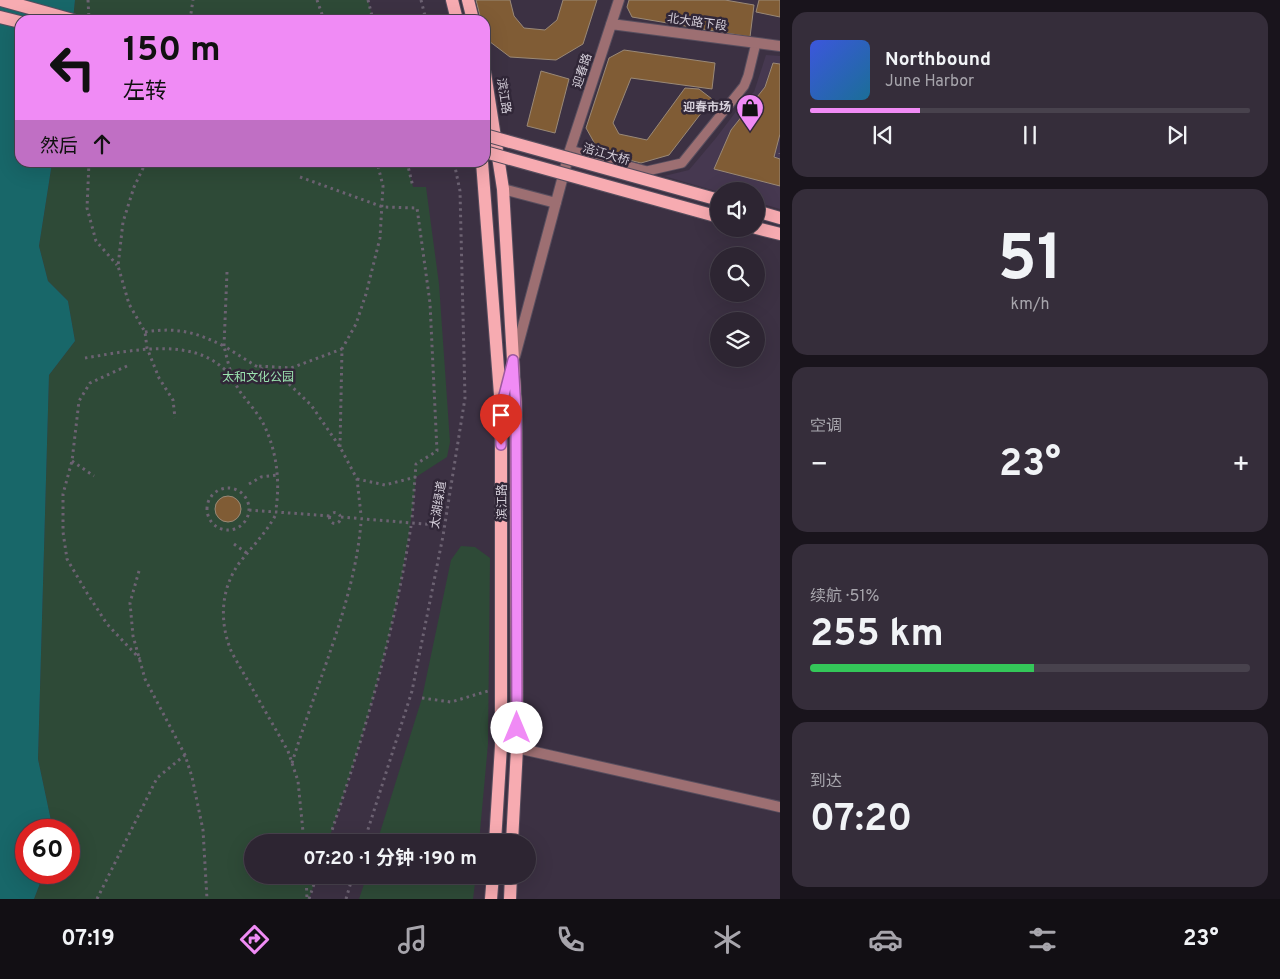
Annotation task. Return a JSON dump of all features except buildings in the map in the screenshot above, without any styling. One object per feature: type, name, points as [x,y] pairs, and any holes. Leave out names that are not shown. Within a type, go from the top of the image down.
[{"type":"main road","points":[[1,0],[55,15]]},
{"type":"main road","points":[[452,0],[455,15]]},
{"type":"main road","points":[[468,0],[472,15]]},
{"type":"main road","points":[[0,17],[15,21]]},
{"type":"main road","name":"滨江路","points":[[490,105],[503,189],[516,411],[517,748],[512,834]]},
{"type":"main road","name":"涪江大桥","points":[[490,136],[710,198]]},
{"type":"main road","points":[[490,153],[710,214]]},
{"type":"main road","name":"滨江路","points":[[482,167],[501,407],[501,746],[496,834]]},
{"type":"main road","points":[[765,214],[780,218]]},
{"type":"main road","points":[[765,230],[780,234]]},
{"type":"main road","points":[[492,899],[493,884]]},
{"type":"main road","points":[[510,899],[511,884]]},
{"type":"street","name":"迎春路","points":[[501,407],[570,150],[619,0]]},
{"type":"street","name":"北大路下段","points":[[612,24],[780,46]]},
{"type":"street","points":[[503,189],[556,202]]},
{"type":"street","points":[[517,748],[780,807]]},
{"type":"lane","points":[[570,150],[647,171],[682,163],[744,86],[756,44]]},
{"type":"path","points":[[88,0],[89,15]]},
{"type":"path","points":[[190,15],[192,0]]},
{"type":"path","points":[[317,0],[322,15]]},
{"type":"path","points":[[368,0],[372,15]]},
{"type":"path","points":[[421,0],[425,15]]},
{"type":"path","points":[[89,167],[87,208],[96,241],[118,266]]},
{"type":"path","points":[[144,167],[134,187],[123,222],[118,266],[129,304],[145,332],[147,348],[160,378],[173,400],[175,418]]},
{"type":"path","points":[[340,447],[342,349],[356,324],[370,281],[380,238],[383,186],[378,167]]},
{"type":"path","points":[[408,167],[413,187]]},
{"type":"path","name":"太湖绿道","points":[[367,834],[412,691],[443,536],[465,398],[460,191],[455,167]]},
{"type":"path","points":[[300,177],[383,207],[418,208],[425,255],[438,451],[416,464],[412,519]]},
{"type":"path","points":[[227,272],[224,346],[232,376],[240,392],[265,426],[280,487],[276,509]]},
{"type":"path","points":[[145,332],[165,329],[198,334],[224,346],[256,366],[285,380],[311,405],[340,447],[357,479],[361,515]]},
{"type":"path","points":[[86,358],[147,348],[177,349],[210,358],[232,376]]},
{"type":"path","points":[[256,366],[291,368],[342,349]]},
{"type":"path","points":[[127,366],[90,384],[79,400],[72,461],[63,494],[63,532],[67,560],[107,624],[140,659]]},
{"type":"path","points":[[72,461],[94,476]]},
{"type":"path","points":[[249,484],[262,477],[278,476]]},
{"type":"path","points":[[357,479],[385,484],[416,477]]},
{"type":"path","points":[[229,488],[242,493],[246,498],[249,510],[244,523],[232,530],[225,530],[213,523],[207,510],[208,503],[216,492],[229,488]]},
{"type":"path","points":[[249,510],[330,516],[336,512],[341,517],[436,525]]},
{"type":"path","points":[[275,516],[233,573],[223,604],[225,636],[288,752],[298,781],[303,834]]},
{"type":"path","points":[[330,516],[334,523],[339,522],[341,517]]},
{"type":"path","points":[[292,764],[344,602],[358,547],[361,522]]},
{"type":"path","points":[[331,834],[363,738],[402,584],[411,526]]},
{"type":"path","points":[[234,544],[248,554]]},
{"type":"path","points":[[139,571],[130,603],[133,636],[145,680],[185,754],[192,777],[203,830],[207,899]]},
{"type":"path","points":[[422,698],[451,702],[501,688]]},
{"type":"path","points":[[97,899],[157,778],[185,754]]},
{"type":"path","points":[[307,884],[308,899]]},
{"type":"path","points":[[308,899],[314,884]]},
{"type":"path","points":[[346,899],[351,884]]},
{"type":"shaded area","points":[[0,0],[75,0],[74,15],[15,15],[15,167],[51,167],[39,246],[48,281],[68,301],[75,341],[49,375],[38,759],[51,819],[15,819],[15,884],[40,884],[34,899],[0,899]]},
{"type":"shaded area","name":"迎春市场","points":[[766,55],[780,56],[780,209],[765,205],[765,182],[710,182],[710,189],[664,176],[689,170],[744,101],[754,92]]},
{"type":"green space","points":[[75,0],[368,0],[372,15],[74,15]]},
{"type":"green space","name":"太和文化公园","points":[[51,167],[408,167],[413,187],[426,187],[439,284],[450,442],[447,457],[416,477],[403,570],[382,662],[357,752],[331,834],[244,834],[244,884],[314,884],[309,899],[34,899],[40,884],[80,884],[80,819],[51,819],[38,759],[49,375],[75,341],[68,301],[48,281],[39,246]]},
{"type":"green space","points":[[461,546],[475,547],[490,558],[488,744],[480,834],[380,834],[422,698],[451,560]]},
{"type":"green space","points":[[364,884],[475,884],[473,899],[359,899]]},
{"type":"place","name":"迎春市场","points":[[750,132]]},
{"type":"route","points":[[501,445],[501,407],[513,360],[516,411],[517,728]]}]
